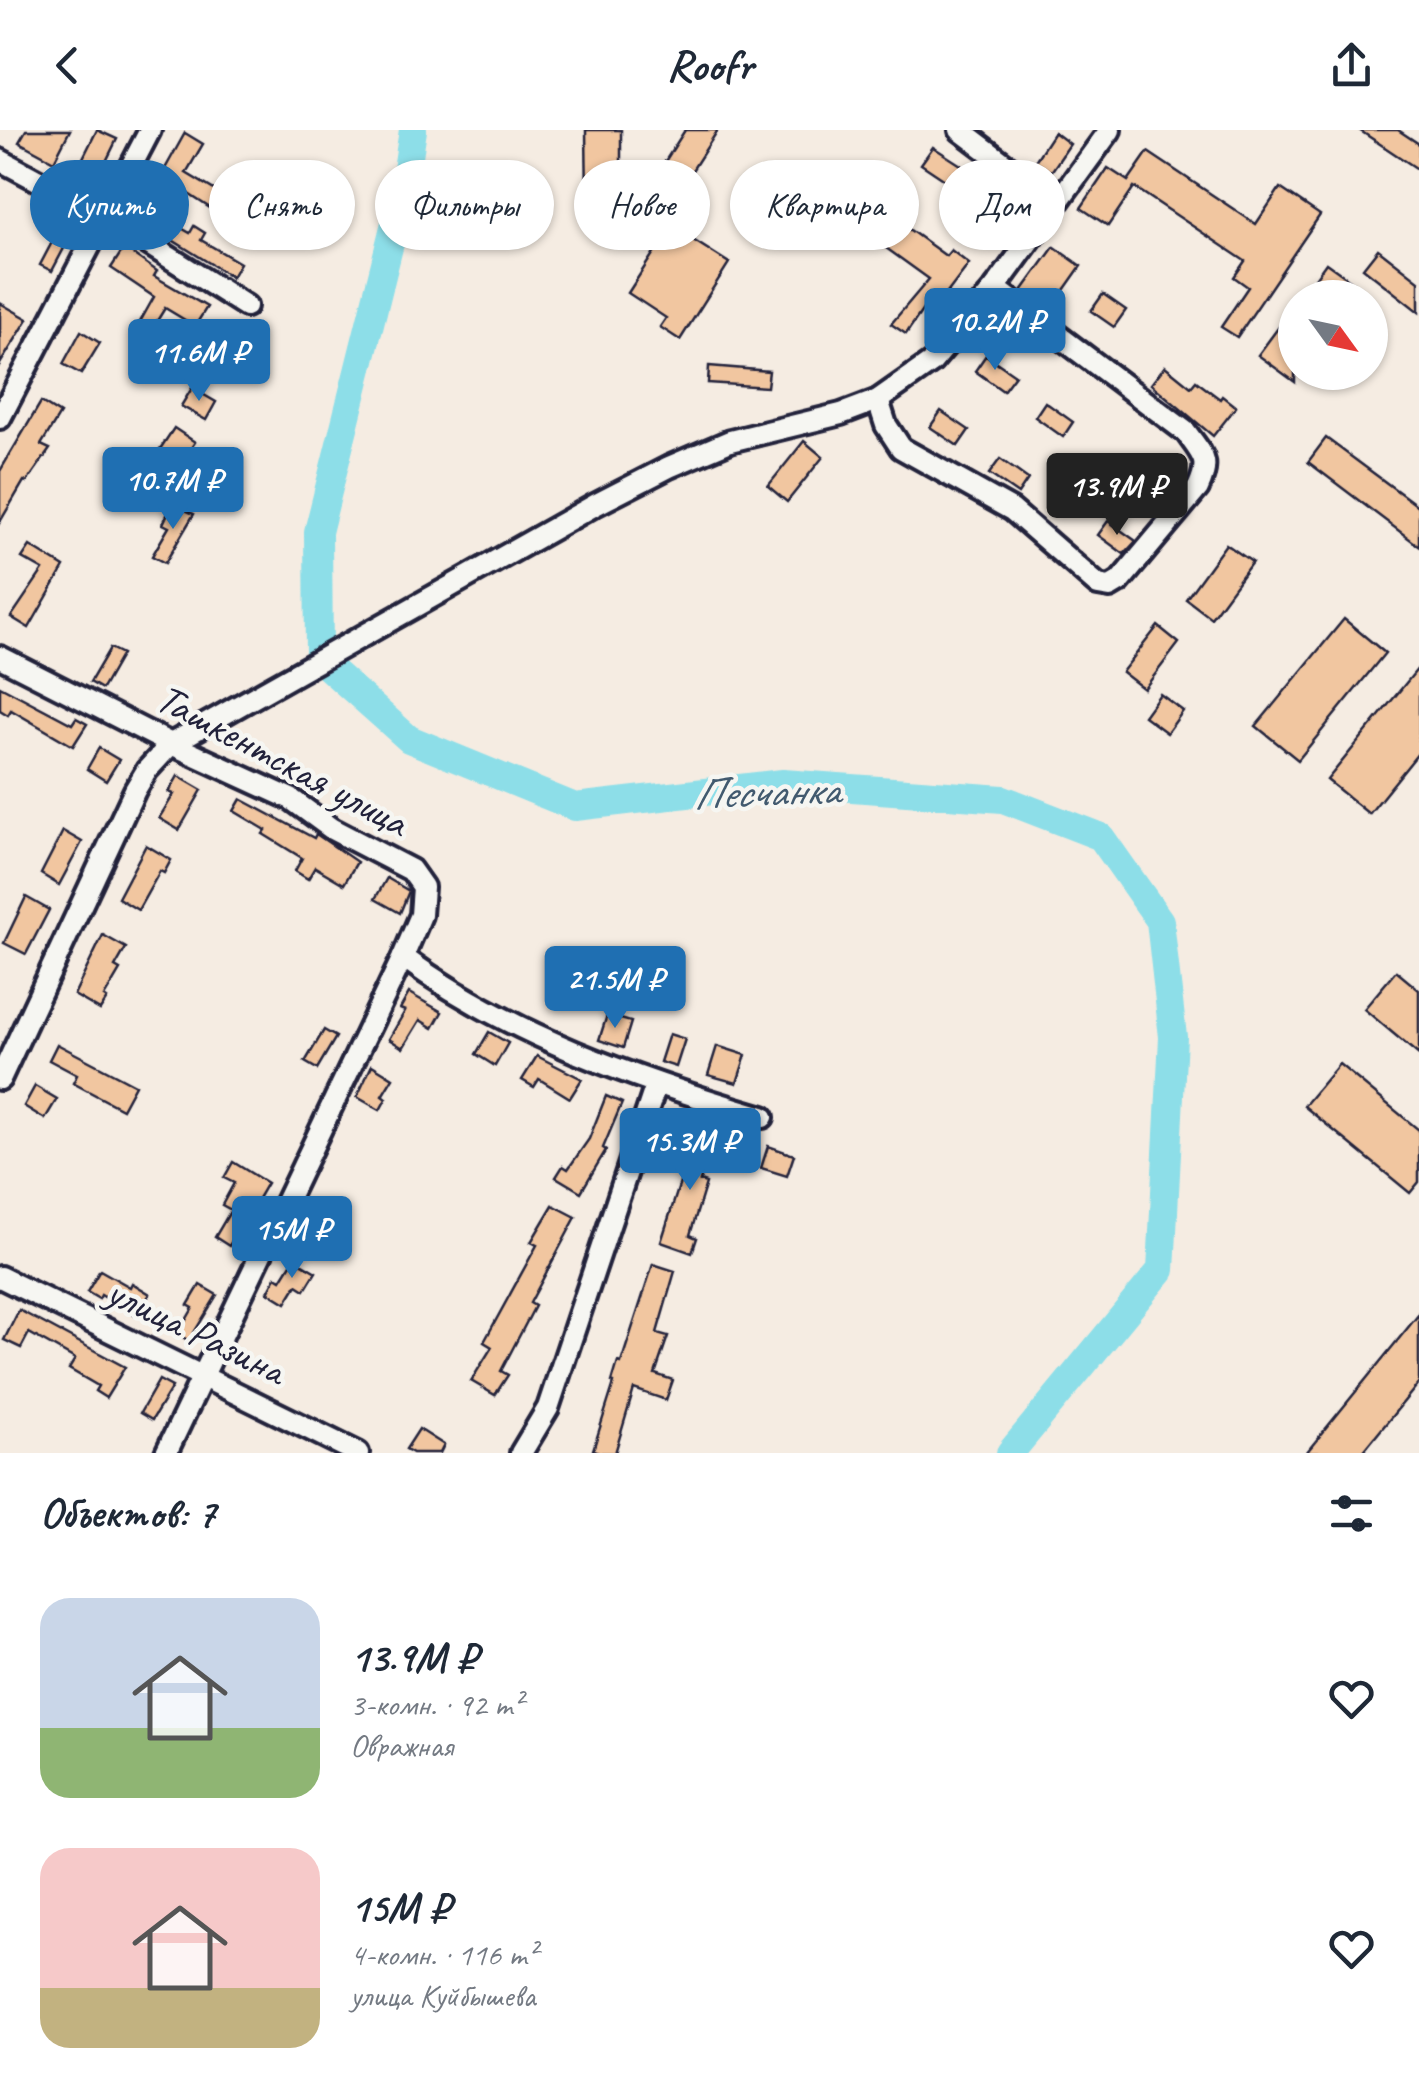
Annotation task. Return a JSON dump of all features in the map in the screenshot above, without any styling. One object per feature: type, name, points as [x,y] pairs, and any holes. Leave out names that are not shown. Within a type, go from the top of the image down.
[{"type":"street","points":[[135,160],[150,130]]},
{"type":"street","points":[[960,130],[1000,160]]},
{"type":"street","points":[[1065,189],[1110,130]]},
{"type":"street","points":[[0,160],[30,176]]},
{"type":"street","points":[[0,418],[89,250]]},
{"type":"street","points":[[157,250],[246,306]]},
{"type":"street","points":[[0,1079],[135,790],[146,770],[170,744],[578,514],[669,467],[730,441],[841,414],[878,400],[932,362],[995,288],[1022,250]]},
{"type":"street","points":[[878,400],[886,426],[901,448],[1012,510],[1098,585],[1110,587],[1120,581],[1198,488],[1205,472],[1205,458],[1186,432],[995,288]]},
{"type":"street","name":"Ташкентская улица","points":[[0,658],[292,800],[332,830],[411,870],[423,887],[422,915],[166,1453]]},
{"type":"street","points":[[402,957],[443,986],[514,1024],[656,1085],[764,1117]]},
{"type":"street","points":[[521,1453],[548,1408],[656,1085]]},
{"type":"street","name":"улица Разина","points":[[0,1277],[358,1453]]},
{"type":"building","points":[[26,130],[70,130],[55,160],[19,142]]},
{"type":"building","points":[[97,130],[117,139],[107,160],[82,160]]},
{"type":"building","points":[[586,130],[621,130],[621,160],[586,160]]},
{"type":"building","points":[[685,130],[718,130],[699,160],[666,160]]},
{"type":"building","points":[[1359,130],[1398,130],[1419,144],[1419,170]]},
{"type":"building","points":[[1054,132],[1070,144],[1059,160],[1036,160]]},
{"type":"building","points":[[185,133],[203,144],[189,168],[189,160],[170,160]]},
{"type":"building","points":[[933,147],[953,160],[939,160],[939,176],[921,164]]},
{"type":"building","points":[[1148,152],[1256,224],[1280,188],[1320,215],[1237,337],[1221,327],[1248,287],[1234,277],[1245,261],[1134,187],[1108,226],[1081,208],[1108,168],[1128,181]]},
{"type":"building","points":[[189,175],[209,187],[209,207],[189,194]]},
{"type":"building","points":[[194,226],[205,233],[201,240],[209,245],[209,250],[218,250],[240,263],[232,277],[189,250],[189,232]]},
{"type":"building","points":[[919,237],[946,256],[951,250],[969,264],[938,305],[930,299],[906,334],[891,324],[929,279],[889,250],[919,250]]},
{"type":"building","points":[[1378,249],[1419,281],[1419,312],[1388,288],[1388,280],[1378,280],[1363,268]]},
{"type":"building","points":[[48,250],[63,250],[52,271],[40,265]]},
{"type":"building","points":[[123,250],[127,250],[157,271],[154,276],[207,307],[195,326],[165,308],[152,329],[140,322],[154,297],[111,268]]},
{"type":"building","points":[[656,250],[709,250],[729,263],[680,340],[660,327],[666,318],[628,293]]},
{"type":"building","points":[[1052,250],[1058,250],[1081,266],[1050,310],[1022,291]]},
{"type":"building","points":[[1326,263],[1350,280],[1314,280]]},
{"type":"building","points":[[1103,294],[1126,310],[1114,327],[1091,311]]},
{"type":"building","points":[[0,303],[28,319],[0,364]]},
{"type":"building","points":[[1278,328],[1278,370],[1258,355]]},
{"type":"building","points":[[81,331],[100,343],[81,374],[63,364]]},
{"type":"building","points":[[986,355],[1015,375],[1003,391],[975,371]]},
{"type":"building","points":[[709,366],[769,371],[767,387],[708,383]]},
{"type":"building","points":[[1165,366],[1191,387],[1196,381],[1236,407],[1213,436],[1151,384]]},
{"type":"building","points":[[192,388],[216,402],[206,420],[181,406]]},
{"type":"building","points":[[41,402],[60,414],[41,445],[50,449],[24,481],[0,522],[0,471]]},
{"type":"building","points":[[1045,402],[1073,422],[1063,437],[1035,417]]},
{"type":"building","points":[[941,411],[969,430],[958,446],[930,427]]},
{"type":"building","points":[[174,428],[195,442],[181,463],[160,449]]},
{"type":"building","points":[[1326,438],[1419,507],[1419,546],[1308,462]]},
{"type":"building","points":[[804,441],[823,457],[787,502],[768,486]]},
{"type":"building","points":[[1000,459],[1028,479],[1018,494],[989,474]]},
{"type":"building","points":[[1147,471],[1176,491],[1165,506],[1136,486]]},
{"type":"building","points":[[172,504],[194,514],[165,563],[152,556],[169,527],[163,524]]},
{"type":"building","points":[[1108,521],[1136,541],[1124,554],[1098,535]]},
{"type":"building","points":[[1226,544],[1252,562],[1211,618],[1186,599]]},
{"type":"building","points":[[30,546],[64,567],[29,628],[11,617],[43,570],[22,558]]},
{"type":"building","points":[[1344,619],[1385,653],[1298,760],[1256,726]]},
{"type":"building","points":[[1158,626],[1179,643],[1144,689],[1122,672]]},
{"type":"building","points":[[110,648],[122,654],[102,689],[90,682]]},
{"type":"building","points":[[1419,667],[1419,752],[1369,814],[1327,780]]},
{"type":"building","points":[[0,686],[72,724],[76,718],[87,724],[73,746],[11,710],[8,715],[0,710]]},
{"type":"building","points":[[1160,694],[1183,711],[1167,733],[1144,716]]},
{"type":"building","points":[[99,748],[119,760],[106,781],[87,769]]},
{"type":"building","points":[[178,776],[202,790],[179,830],[159,818],[174,794],[169,792]]},
{"type":"building","points":[[241,799],[314,838],[316,834],[357,862],[344,884],[315,867],[308,879],[295,871],[302,858],[234,811]]},
{"type":"building","points":[[63,831],[82,842],[59,885],[41,874]]},
{"type":"building","points":[[146,845],[171,860],[164,873],[160,871],[138,910],[118,898]]},
{"type":"building","points":[[387,878],[409,891],[400,913],[375,899]]},
{"type":"building","points":[[26,897],[49,910],[26,954],[4,943]]},
{"type":"building","points":[[103,935],[126,948],[100,1010],[74,995]]},
{"type":"building","points":[[1396,971],[1419,990],[1419,1055],[1364,1009]]},
{"type":"building","points":[[409,993],[442,1012],[433,1028],[420,1020],[403,1048],[389,1039],[405,1011],[400,1009]]},
{"type":"building","points":[[607,1015],[631,1022],[623,1048],[599,1040]]},
{"type":"building","points":[[324,1030],[336,1037],[317,1069],[305,1062]]},
{"type":"building","points":[[489,1032],[508,1043],[495,1066],[476,1054]]},
{"type":"building","points":[[669,1034],[685,1039],[676,1067],[660,1062]]},
{"type":"building","points":[[57,1044],[135,1085],[122,1109],[73,1083],[77,1075],[49,1060]]},
{"type":"building","points":[[717,1046],[746,1055],[737,1083],[708,1075]]},
{"type":"building","points":[[537,1056],[582,1079],[570,1098],[539,1079],[534,1087],[522,1080]]},
{"type":"building","points":[[1339,1064],[1419,1130],[1419,1182],[1410,1193],[1304,1106]]},
{"type":"building","points":[[372,1065],[393,1078],[382,1096],[386,1099],[380,1110],[357,1097]]},
{"type":"building","points":[[35,1086],[57,1099],[45,1119],[24,1106]]},
{"type":"building","points":[[606,1096],[622,1103],[603,1148],[606,1150],[581,1192],[556,1177],[563,1166],[568,1169],[589,1139]]},
{"type":"building","points":[[699,1123],[717,1129],[700,1181],[706,1183],[690,1235],[697,1238],[692,1253],[661,1242]]},
{"type":"building","points":[[768,1146],[794,1155],[787,1176],[761,1168]]},
{"type":"building","points":[[233,1162],[267,1183],[253,1207],[260,1211],[253,1223],[245,1219],[229,1246],[215,1237],[231,1210],[222,1205],[234,1183],[224,1178]]},
{"type":"building","points":[[553,1205],[576,1217],[530,1303],[535,1306],[501,1371],[508,1375],[495,1395],[471,1381],[492,1347],[484,1342],[537,1245],[531,1242]]},
{"type":"building","points":[[294,1259],[316,1272],[305,1290],[297,1285],[286,1303],[268,1292]]},
{"type":"building","points":[[653,1264],[675,1271],[657,1333],[668,1336],[655,1374],[673,1380],[666,1400],[634,1389],[615,1453],[601,1453],[593,1450],[618,1362],[621,1363]]},
{"type":"building","points":[[100,1270],[150,1294],[136,1316],[101,1295],[99,1299],[87,1292]]},
{"type":"building","points":[[200,1285],[217,1295],[189,1341],[178,1334],[193,1308],[188,1305]]},
{"type":"building","points":[[19,1310],[125,1367],[106,1398],[95,1391],[98,1386],[69,1369],[75,1359],[29,1333],[21,1348],[4,1340]]},
{"type":"building","points":[[1419,1314],[1419,1383],[1362,1453],[1306,1453]]},
{"type":"building","points":[[159,1380],[172,1387],[152,1420],[140,1413]]},
{"type":"building","points":[[419,1429],[444,1445],[440,1453],[413,1453],[406,1449]]},
{"type":"waterway","name":"Песчанка","points":[[413,130],[405,183],[318,532],[319,659],[409,739],[575,807],[783,783],[1003,799],[1101,837],[1160,921],[1173,1037],[1161,1270],[1010,1453]]}]
